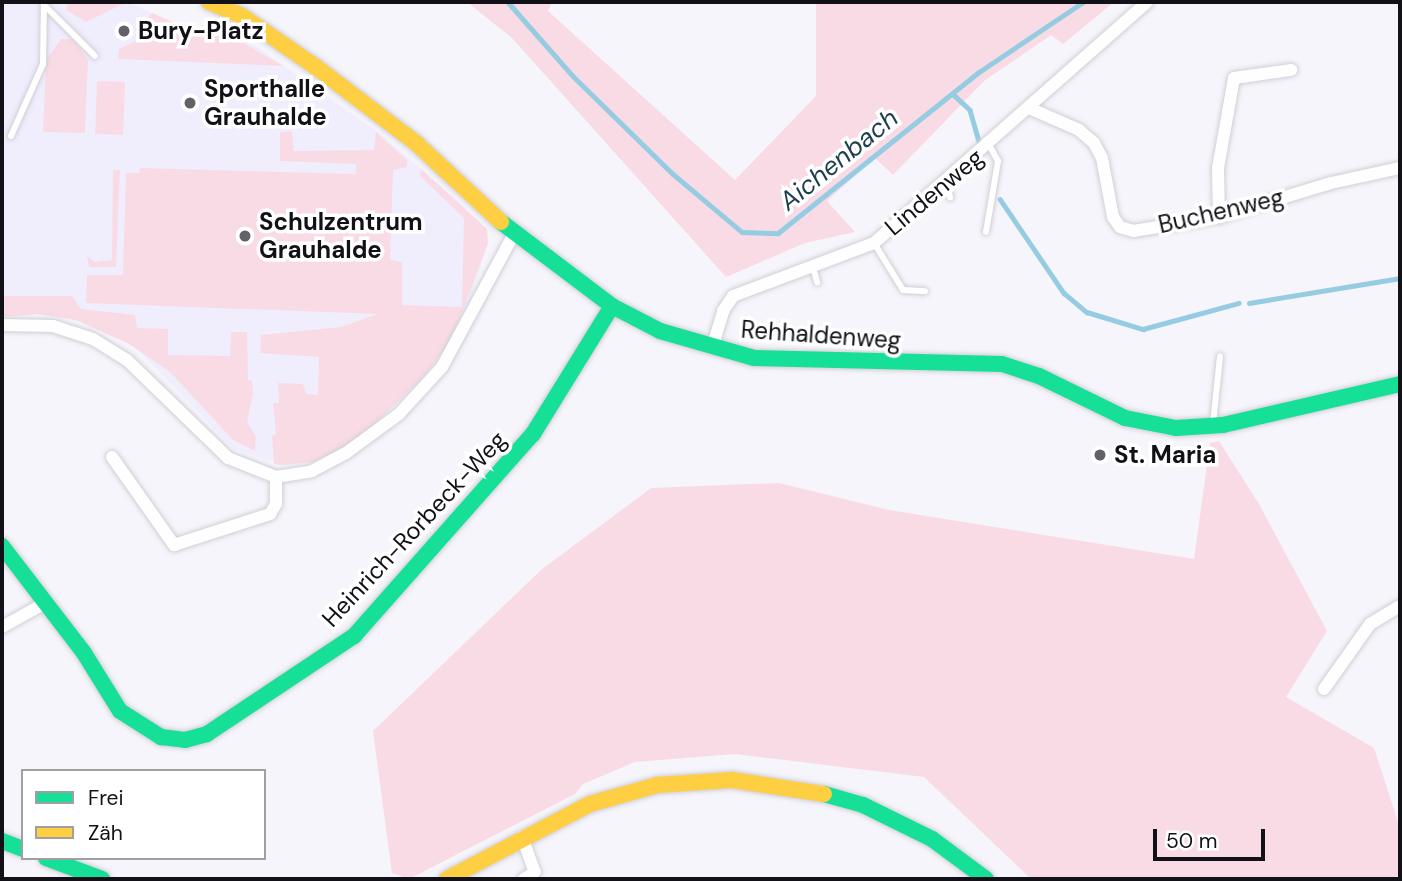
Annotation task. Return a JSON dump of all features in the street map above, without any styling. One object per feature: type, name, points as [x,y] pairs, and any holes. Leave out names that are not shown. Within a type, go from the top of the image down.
[{"type":"street","name":"Rehhaldenweg","points":[[209,2],[242,16],[316,67],[416,143],[514,234],[612,306],[660,331],[712,348],[754,358],[1002,364],[1039,376],[1125,418],[1176,428],[1213,426],[1400,384]]},
{"type":"street","name":"Lindenweg","points":[[712,348],[723,311],[733,296],[813,265],[856,243],[874,243],[989,145],[1147,2]]},
{"type":"street","points":[[1219,217],[1218,168],[1234,78],[1291,70]]},
{"type":"street","name":"Buchenweg","points":[[1029,108],[1079,130],[1094,143],[1102,158],[1113,217],[1120,227],[1133,231],[1219,217],[1331,183],[1400,168]]},
{"type":"street","points":[[2,325],[53,326],[93,339],[127,360],[228,458],[276,477],[312,471],[335,459],[399,414],[442,367],[514,234]]},
{"type":"street","name":"Heinrich-Rorbeck-Weg","points":[[2,547],[47,602],[120,712],[161,737],[185,740],[207,734],[354,636],[533,433],[612,306]]},
{"type":"street","points":[[112,457],[174,545],[270,514],[276,504],[276,477]]},
{"type":"street","points":[[2,627],[47,602]]},
{"type":"street","points":[[1324,689],[1370,624],[1400,606]]},
{"type":"street","points":[[447,879],[522,837],[622,794],[657,785],[732,780],[816,792],[863,805],[932,839],[986,879]]},
{"type":"street","points":[[522,837],[535,872],[524,879]]},
{"type":"street","points":[[2,841],[21,848]]},
{"type":"street","points":[[51,860],[102,879]]},
{"type":"lane","points":[[44,4],[95,56]]},
{"type":"lane","points":[[11,136],[44,64],[44,4]]},
{"type":"lane","points":[[986,232],[998,161],[989,145]]},
{"type":"lane","points":[[946,182],[950,197]]},
{"type":"lane","points":[[874,243],[903,290],[925,291]]},
{"type":"lane","points":[[813,265],[817,282]]},
{"type":"lane","points":[[1213,426],[1220,356]]},
{"type":"shaded area","name":"Schulzentrum Grauhalde","points":[[2,2],[127,2],[204,36],[232,36],[259,48],[383,136],[461,204],[487,229],[488,243],[465,317],[417,386],[338,451],[312,462],[283,465],[234,449],[137,349],[113,334],[76,320],[37,314],[2,317]]},
{"type":"shaded area","points":[[68,2],[127,2],[86,22],[66,10]]},
{"type":"shaded area","points":[[467,2],[552,2],[548,11],[735,180],[816,96],[816,2],[1114,2],[1063,44],[1051,35],[984,81],[893,175],[875,158],[827,201],[855,232],[805,243],[726,277],[512,38]]},
{"type":"shaded area","points":[[152,13],[204,36],[232,36],[283,66],[118,59],[119,49],[142,38],[144,22]]},
{"type":"shaded area","points":[[61,39],[73,39],[88,60],[85,133],[43,132],[46,60]]},
{"type":"shaded area","points":[[97,81],[125,82],[123,135],[95,134]]},
{"type":"shaded area","points":[[292,131],[294,151],[374,150],[376,132],[407,160],[407,167],[393,170],[390,260],[402,262],[402,305],[462,307],[464,218],[420,176],[421,169],[487,229],[488,243],[452,339],[427,373],[375,424],[338,451],[312,462],[283,465],[274,464],[272,436],[276,434],[273,403],[279,403],[278,383],[303,384],[306,394],[318,395],[319,357],[260,353],[261,335],[341,327],[378,314],[86,303],[87,275],[123,275],[126,173],[139,173],[140,168],[356,174],[356,164],[280,161],[280,132]]},
{"type":"shaded area","points":[[113,170],[120,170],[116,267],[89,267],[87,256],[95,262],[112,260]]},
{"type":"shaded area","points":[[2,296],[72,296],[81,309],[135,315],[137,328],[168,329],[168,355],[230,356],[231,332],[247,332],[248,380],[252,381],[253,393],[247,422],[256,437],[255,451],[233,440],[170,372],[129,344],[76,320],[37,314],[2,317]]},
{"type":"shaded area","points":[[1219,441],[1259,504],[1327,631],[1286,697],[1374,748],[1399,825],[1399,879],[1031,879],[924,777],[735,754],[635,762],[583,784],[575,794],[409,879],[392,873],[373,731],[541,570],[651,488],[779,483],[889,510],[1194,559],[1210,443]]},
{"type":"waterway","name":"Aichenbach","points":[[508,2],[573,76],[673,174],[742,232],[778,233],[979,72],[1083,2]]},
{"type":"waterway","points":[[954,95],[970,110],[979,142]]},
{"type":"waterway","points":[[1000,199],[1064,293],[1087,312],[1143,329],[1239,303]]},
{"type":"waterway","points":[[1249,303],[1400,278]]},
{"type":"traffic: fast","points":[[501,222],[612,306],[660,331],[754,358],[1002,364],[1039,376],[1125,418],[1176,428],[1223,425],[1400,384]]},
{"type":"traffic: fast","points":[[2,546],[84,653],[120,711],[161,737],[185,740],[207,734],[354,636],[533,434],[612,306]]},
{"type":"traffic: fast","points":[[824,794],[863,805],[932,839],[986,879]]},
{"type":"traffic: fast","points":[[2,841],[21,848]]},
{"type":"traffic: fast","points":[[51,860],[102,879]]},
{"type":"traffic: slow","points":[[209,2],[242,16],[316,67],[416,143],[501,222]]},
{"type":"traffic: slow","points":[[447,879],[590,804],[657,785],[732,780],[824,794]]},
{"type":"place","name":"Bury-Platz","points":[[124,31]]},
{"type":"place","name":"Sporthalle Grauhalde","points":[[190,103]]},
{"type":"place","name":"Schulzentrum Grauhalde","points":[[245,236]]},
{"type":"place","name":"St. Maria","points":[[1100,455]]}]
